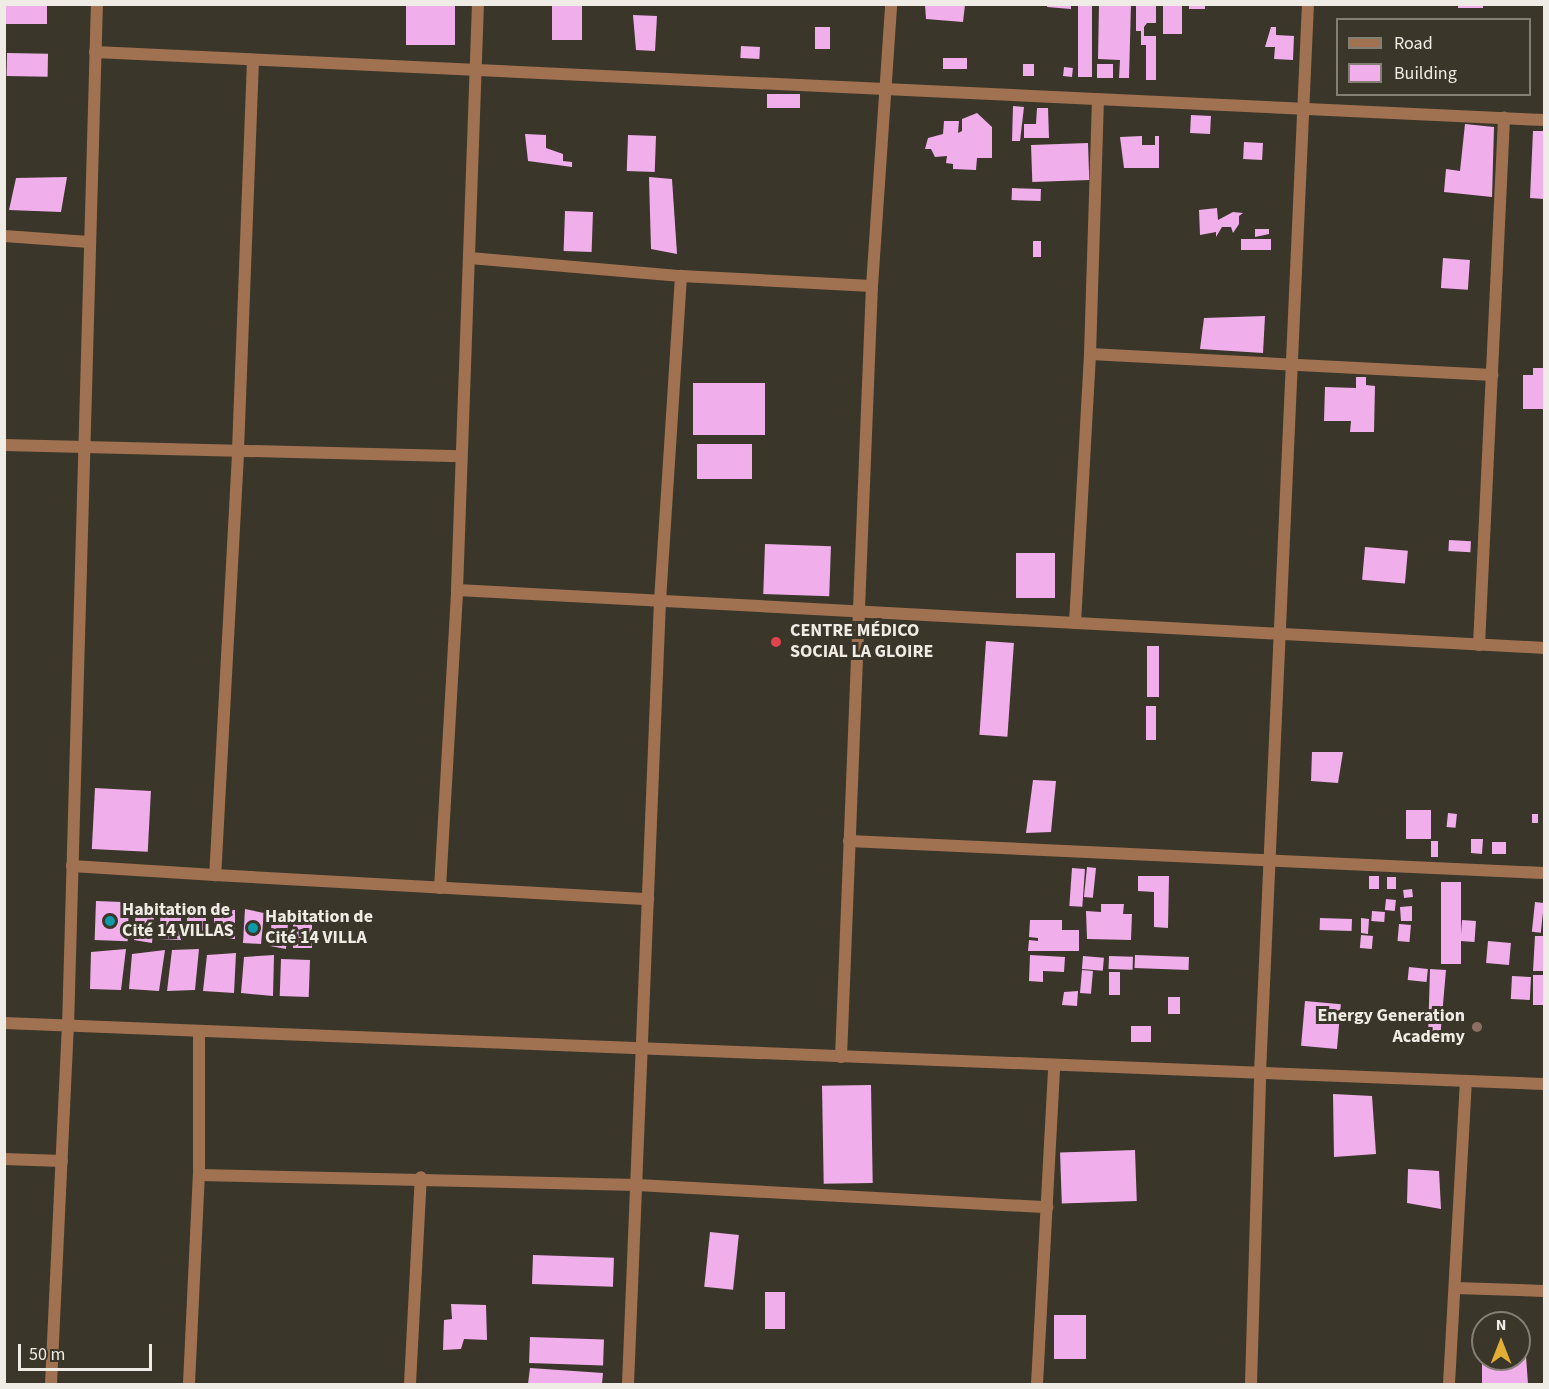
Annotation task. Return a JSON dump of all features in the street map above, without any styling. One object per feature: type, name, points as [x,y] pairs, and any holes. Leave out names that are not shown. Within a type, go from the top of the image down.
[{"type":"street","points":[[51,1384],[68,1028],[97,4]]},
{"type":"street","points":[[440,888],[457,590],[478,4]]},
{"type":"street","points":[[841,1058],[857,611],[872,286],[891,4]]},
{"type":"street","points":[[1251,1384],[1260,1073],[1308,4]]},
{"type":"street","points":[[95,52],[1545,120]]},
{"type":"street","points":[[215,875],[238,454],[253,60]]},
{"type":"street","points":[[1075,623],[1090,354],[1098,99]]},
{"type":"street","points":[[1479,645],[1504,118]]},
{"type":"street","points":[[4,236],[89,242]]},
{"type":"street","points":[[470,258],[681,276],[872,286]]},
{"type":"street","points":[[628,1384],[660,601],[681,276]]},
{"type":"street","points":[[1090,354],[1492,375]]},
{"type":"street","points":[[4,445],[86,450],[238,454],[461,456]]},
{"type":"street","points":[[457,590],[1545,648]]},
{"type":"street","points":[[849,841],[1271,858],[1545,873]]},
{"type":"street","points":[[72,866],[648,899]]},
{"type":"street","points":[[4,1023],[68,1028],[1545,1084]]},
{"type":"street","points":[[189,1384],[199,1175],[199,1033]]},
{"type":"street","points":[[1037,1384],[1054,1066]]},
{"type":"street","points":[[1449,1384],[1466,1081]]},
{"type":"street","points":[[4,1160],[62,1161]]},
{"type":"street","points":[[199,1175],[421,1177],[637,1185],[1047,1207]]},
{"type":"street","points":[[410,1384],[421,1177]]},
{"type":"street","points":[[1455,1288],[1545,1291]]},
{"type":"building","points":[[4,4],[47,4],[47,24],[4,24]]},
{"type":"building","points":[[406,4],[455,4],[455,45],[406,45]]},
{"type":"building","points":[[552,4],[582,4],[582,40],[552,40]]},
{"type":"building","points":[[1048,4],[1071,4],[1071,9],[1047,7]]},
{"type":"building","points":[[1078,4],[1092,4],[1092,77],[1078,77]]},
{"type":"building","points":[[1099,4],[1131,4],[1129,78],[1119,78],[1120,60],[1098,59]]},
{"type":"building","points":[[1163,4],[1182,4],[1182,34],[1163,34]]},
{"type":"building","points":[[1189,4],[1205,4],[1205,9],[1189,9]]},
{"type":"building","points":[[1458,4],[1483,4],[1483,8],[1458,8]]},
{"type":"building","points":[[925,5],[965,5],[963,22],[926,19]]},
{"type":"building","points":[[1136,5],[1156,5],[1156,23],[1147,23],[1144,27],[1144,36],[1156,36],[1156,80],[1146,80],[1146,45],[1141,45],[1141,31],[1136,31]]},
{"type":"building","points":[[633,15],[657,16],[655,51],[636,50]]},
{"type":"building","points":[[815,27],[830,27],[830,49],[815,49]]},
{"type":"building","points":[[1271,27],[1276,27],[1276,35],[1294,36],[1293,60],[1274,59],[1275,47],[1265,47]]},
{"type":"building","points":[[741,46],[760,47],[759,59],[740,58]]},
{"type":"building","points":[[7,53],[48,54],[48,77],[7,76]]},
{"type":"building","points":[[943,58],[967,58],[967,69],[943,69]]},
{"type":"building","points":[[1023,64],[1034,64],[1034,76],[1023,76]]},
{"type":"building","points":[[1097,64],[1113,64],[1113,78],[1097,78]]},
{"type":"building","points":[[1064,67],[1073,68],[1072,77],[1063,76]]},
{"type":"building","points":[[767,94],[800,94],[800,108],[767,108]]},
{"type":"building","points":[[1013,106],[1024,107],[1020,141],[1012,141]]},
{"type":"building","points":[[1037,108],[1048,108],[1049,138],[1024,138],[1024,124],[1036,124]]},
{"type":"building","points":[[977,113],[992,127],[992,158],[977,158],[976,170],[953,169],[953,164],[946,163],[947,156],[935,157],[931,149],[925,149],[928,138],[943,134],[944,121],[959,121],[958,133],[962,131],[962,119]]},
{"type":"building","points":[[1191,115],[1211,116],[1210,134],[1190,133]]},
{"type":"building","points":[[1465,124],[1494,127],[1492,197],[1444,192],[1446,169],[1460,171]]},
{"type":"building","points":[[1533,131],[1544,131],[1544,199],[1530,198]]},
{"type":"building","points":[[525,134],[546,135],[546,148],[563,154],[563,161],[572,162],[572,167],[528,161]]},
{"type":"building","points":[[628,135],[656,136],[655,172],[627,171]]},
{"type":"building","points":[[1142,136],[1142,145],[1155,145],[1155,136],[1159,136],[1159,168],[1124,168],[1120,137]]},
{"type":"building","points":[[1244,142],[1263,143],[1262,160],[1243,159]]},
{"type":"building","points":[[1088,143],[1089,180],[1032,182],[1031,145]]},
{"type":"building","points":[[67,177],[61,212],[9,210],[16,178]]},
{"type":"building","points":[[649,177],[672,179],[677,254],[651,249]]},
{"type":"building","points":[[1012,188],[1041,189],[1041,201],[1012,200]]},
{"type":"building","points":[[1217,208],[1218,220],[1233,212],[1243,213],[1239,216],[1239,224],[1233,233],[1231,227],[1222,227],[1216,237],[1216,232],[1200,235],[1199,210]]},
{"type":"building","points":[[565,211],[593,212],[592,252],[564,251]]},
{"type":"building","points":[[1255,229],[1269,229],[1269,234],[1255,237]]},
{"type":"building","points":[[1241,239],[1271,239],[1271,250],[1241,250]]},
{"type":"building","points":[[1033,241],[1041,241],[1041,257],[1033,257]]},
{"type":"building","points":[[1443,258],[1470,260],[1468,290],[1441,288]]},
{"type":"building","points":[[1265,316],[1263,353],[1200,349],[1204,318]]},
{"type":"building","points":[[1533,368],[1544,368],[1544,409],[1523,409],[1523,375],[1533,375]]},
{"type":"building","points":[[1356,377],[1366,377],[1366,385],[1375,386],[1374,432],[1350,432],[1351,421],[1324,421],[1325,387],[1356,388]]},
{"type":"building","points":[[693,383],[765,383],[765,435],[693,435]]},
{"type":"building","points":[[697,444],[752,444],[752,479],[697,479]]},
{"type":"building","points":[[1449,540],[1471,541],[1470,552],[1448,551]]},
{"type":"building","points":[[765,544],[831,546],[829,596],[763,594]]},
{"type":"building","points":[[1365,547],[1408,551],[1405,584],[1362,580]]},
{"type":"building","points":[[1016,553],[1055,553],[1055,598],[1016,598]]},
{"type":"building","points":[[986,641],[1014,643],[1007,737],[979,735]]},
{"type":"building","points":[[1147,646],[1159,646],[1159,697],[1147,697]]},
{"type":"building","points":[[1146,706],[1156,706],[1156,740],[1146,740]]},
{"type":"building","points":[[1312,752],[1343,752],[1338,783],[1311,781]]},
{"type":"building","points":[[1033,780],[1056,781],[1051,832],[1026,833]]},
{"type":"building","points":[[95,788],[151,791],[148,852],[92,849]]},
{"type":"building","points":[[1406,810],[1431,810],[1431,839],[1406,839]]},
{"type":"building","points":[[1448,813],[1457,814],[1455,828],[1447,827]]},
{"type":"building","points":[[1532,814],[1538,814],[1538,823],[1532,823]]},
{"type":"building","points":[[1471,839],[1483,839],[1482,854],[1471,853]]},
{"type":"building","points":[[1431,841],[1438,841],[1438,857],[1431,857]]},
{"type":"building","points":[[1492,842],[1506,842],[1506,854],[1492,854]]},
{"type":"building","points":[[1087,867],[1096,868],[1093,898],[1084,897]]},
{"type":"building","points":[[1072,868],[1085,869],[1082,907],[1069,906]]},
{"type":"building","points":[[1138,876],[1169,876],[1168,928],[1154,927],[1154,892],[1138,891]]},
{"type":"building","points":[[1369,876],[1379,876],[1379,889],[1369,889]]},
{"type":"building","points":[[1387,877],[1396,877],[1396,889],[1387,889]]},
{"type":"building","points":[[1441,882],[1461,882],[1461,964],[1441,964]]},
{"type":"building","points":[[1412,889],[1413,897],[1404,898],[1403,890]]},
{"type":"building","points":[[1386,899],[1396,900],[1395,911],[1385,910]]},
{"type":"building","name":"Habitation de Cité 14 VILLAS","points":[[96,901],[129,902],[128,941],[95,940]]},
{"type":"building","points":[[1535,902],[1544,903],[1541,933],[1532,932]]},
{"type":"building","points":[[1101,904],[1124,904],[1123,914],[1132,914],[1131,940],[1087,939],[1086,911],[1101,912]]},
{"type":"building","name":"Habitation de Cité 14 VILLAS","points":[[155,905],[152,943],[134,940],[136,906]]},
{"type":"building","name":"Habitation de Cité 14 VILLAS","points":[[181,906],[181,940],[159,939],[161,907]]},
{"type":"building","points":[[1412,906],[1412,921],[1401,921],[1400,907]]},
{"type":"building","name":"Habitation de Cité 14 VILLAS","points":[[187,907],[206,907],[206,939],[187,939]]},
{"type":"building","name":"Habitation de Cité 14 VILLA","points":[[245,909],[264,913],[261,944],[243,943]]},
{"type":"building","name":"Habitation de Cité 14 VILLAS","points":[[214,910],[235,910],[235,939],[214,939]]},
{"type":"building","name":"Habitation de Cité 14 VILLAS","points":[[289,910],[286,949],[270,946],[272,914]]},
{"type":"building","points":[[1372,911],[1385,912],[1384,922],[1371,921]]},
{"type":"building","points":[[293,918],[312,918],[312,948],[293,948]]},
{"type":"building","points":[[1320,918],[1352,919],[1352,931],[1320,930]]},
{"type":"building","points":[[1361,918],[1369,919],[1368,934],[1361,933]]},
{"type":"building","points":[[1030,920],[1062,920],[1062,930],[1079,930],[1079,951],[1028,951],[1029,940],[1038,941],[1038,938],[1029,937]]},
{"type":"building","points":[[1462,920],[1476,921],[1475,942],[1461,941]]},
{"type":"building","points":[[1399,924],[1411,925],[1409,942],[1398,941]]},
{"type":"building","points":[[1361,935],[1373,936],[1372,949],[1360,948]]},
{"type":"building","points":[[1535,936],[1544,936],[1544,971],[1533,971]]},
{"type":"building","points":[[1488,941],[1511,943],[1509,965],[1486,963]]},
{"type":"building","name":"Habitation de Cité 14 VILLAS","points":[[126,949],[121,990],[90,989],[91,952]]},
{"type":"building","name":"Habitation de Cité 14 VILLAS","points":[[199,949],[195,990],[167,991],[172,950]]},
{"type":"building","name":"Habitation de Cité 14 VILLAS","points":[[165,950],[159,991],[129,989],[132,954]]},
{"type":"building","name":"Habitation de Cité 14 VILLAS","points":[[236,953],[234,993],[203,991],[207,955]]},
{"type":"building","name":"Habitation de Cité 14 VILLAS","points":[[274,955],[273,996],[241,993],[244,957]]},
{"type":"building","points":[[1030,955],[1065,957],[1064,972],[1043,971],[1043,982],[1029,981]]},
{"type":"building","points":[[1135,955],[1189,957],[1189,970],[1135,968]]},
{"type":"building","points":[[1083,956],[1104,958],[1103,971],[1082,969]]},
{"type":"building","points":[[1109,956],[1133,957],[1133,970],[1109,969]]},
{"type":"building","name":"Habitation de Cité 14 VILLAS","points":[[281,959],[310,960],[309,997],[280,996]]},
{"type":"building","points":[[1409,967],[1428,969],[1427,982],[1408,980]]},
{"type":"building","points":[[1430,969],[1446,970],[1440,1039],[1428,1038]]},
{"type":"building","points":[[1082,970],[1093,971],[1091,994],[1080,993]]},
{"type":"building","points":[[1109,972],[1120,972],[1120,995],[1109,995]]},
{"type":"building","points":[[1533,975],[1544,975],[1544,1005],[1533,1005]]},
{"type":"building","points":[[1512,976],[1531,977],[1530,1000],[1511,999]]},
{"type":"building","points":[[1078,991],[1077,1006],[1062,1005],[1064,992]]},
{"type":"building","points":[[1168,997],[1180,997],[1180,1014],[1168,1014]]},
{"type":"building","points":[[1305,1001],[1341,1004],[1337,1049],[1301,1046]]},
{"type":"building","points":[[1131,1026],[1151,1026],[1151,1042],[1131,1042]]},
{"type":"building","points":[[871,1085],[873,1183],[824,1184],[822,1086]]},
{"type":"building","points":[[1333,1094],[1372,1096],[1376,1154],[1334,1157]]},
{"type":"building","points":[[1135,1150],[1137,1201],[1062,1204],[1060,1153]]},
{"type":"building","points":[[1408,1169],[1439,1171],[1441,1209],[1407,1203]]},
{"type":"building","points":[[710,1232],[739,1235],[733,1290],[704,1287]]},
{"type":"building","points":[[533,1255],[614,1258],[613,1287],[532,1284]]},
{"type":"building","points":[[765,1292],[785,1292],[785,1329],[765,1329]]},
{"type":"building","points":[[451,1304],[486,1305],[487,1340],[464,1339],[461,1349],[443,1350],[444,1320],[452,1319]]},
{"type":"building","points":[[1054,1315],[1086,1315],[1086,1359],[1054,1359]]},
{"type":"building","points":[[530,1337],[604,1340],[603,1366],[529,1363]]},
{"type":"building","points":[[530,1368],[603,1373],[602,1384],[528,1384]]},
{"type":"building","points":[[1482,1371],[1527,1371],[1528,1384],[1482,1383]]},
{"type":"place","name":"CENTRE MÉDICO SOCIAL LA GLOIRE","points":[[776,642]]},
{"type":"place","name":"Habitation de Cité 14 VILLAS","points":[[110,921]]},
{"type":"place","name":"Habitation de Cité 14 VILLA","points":[[253,928]]},
{"type":"place","name":"Energy Generation Academy","points":[[1477,1027]]}]
